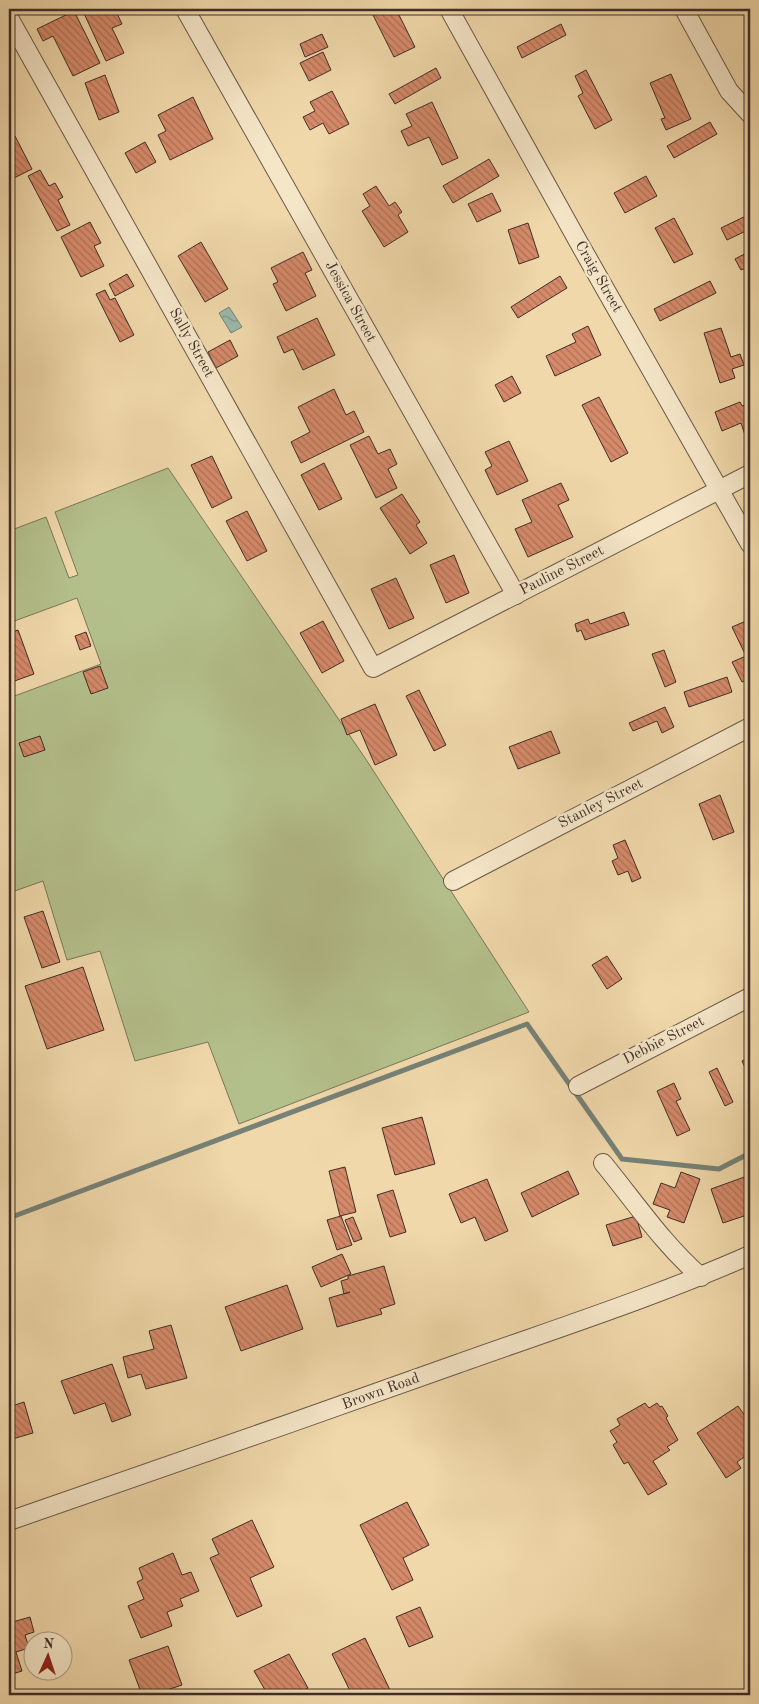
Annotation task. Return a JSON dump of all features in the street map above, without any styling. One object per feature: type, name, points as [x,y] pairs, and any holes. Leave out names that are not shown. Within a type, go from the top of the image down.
[{"type":"street","name":"Jessica Street","points":[[185,9],[516,594]]},
{"type":"street","name":"Craig Street","points":[[449,9],[750,544]]},
{"type":"street","points":[[684,9],[729,91],[750,114]]},
{"type":"street","name":"Sally Street","points":[[9,18],[373,668]]},
{"type":"street","name":"Pauline Street","points":[[373,668],[750,474]]},
{"type":"street","name":"Stanley Street","points":[[453,881],[750,727]]},
{"type":"street","name":"Debbie Street","points":[[578,1086],[750,997]]},
{"type":"street","points":[[603,1163],[681,1260],[701,1277]]},
{"type":"street","name":"Brown Road","points":[[9,1522],[304,1420],[701,1277],[750,1255]]},
{"type":"green space","points":[[168,468],[367,761],[529,1012],[239,1124],[208,1042],[135,1061],[100,951],[67,960],[43,881],[9,893],[9,698],[101,664],[77,598],[9,623],[9,531],[46,517],[69,578],[78,575],[55,512]]},
{"type":"water","points":[[229,307],[242,327],[231,333],[219,313]]},
{"type":"building","points":[[82,9],[115,9],[122,24],[112,28],[124,53],[106,61]]},
{"type":"building","points":[[370,9],[396,9],[415,47],[394,57]]},
{"type":"building","points":[[74,11],[100,63],[73,76],[53,36],[43,41],[37,29]]},
{"type":"building","points":[[561,24],[566,35],[522,58],[517,47]]},
{"type":"building","points":[[322,34],[328,47],[305,57],[300,44]]},
{"type":"building","points":[[323,52],[331,70],[309,81],[300,63]]},
{"type":"building","points":[[436,68],[441,78],[395,104],[389,94]]},
{"type":"building","points":[[586,70],[612,120],[595,129],[578,96],[583,93],[575,76]]},
{"type":"building","points":[[671,74],[691,119],[666,130],[661,119],[665,118],[650,83]]},
{"type":"building","points":[[105,75],[119,112],[99,120],[85,83]]},
{"type":"building","points":[[332,91],[349,124],[329,134],[323,123],[310,130],[303,117],[315,111],[310,102]]},
{"type":"building","points":[[193,97],[213,139],[170,160],[158,135],[166,131],[158,115]]},
{"type":"building","points":[[432,102],[458,158],[442,165],[429,137],[408,146],[401,131],[412,126],[406,114]]},
{"type":"building","points":[[710,122],[717,134],[674,158],[667,146]]},
{"type":"building","points":[[15,136],[32,169],[12,179],[9,172],[9,139]]},
{"type":"building","points":[[145,142],[156,162],[136,173],[125,153]]},
{"type":"building","points":[[489,159],[499,176],[453,203],[443,186]]},
{"type":"building","points":[[40,170],[49,186],[55,183],[63,197],[58,200],[70,225],[57,231],[28,176]]},
{"type":"building","points":[[646,176],[657,196],[625,213],[614,193]]},
{"type":"building","points":[[376,186],[389,206],[395,202],[402,212],[398,215],[408,232],[384,247],[362,211],[370,206],[363,194]]},
{"type":"building","points":[[492,193],[501,211],[477,222],[468,204]]},
{"type":"building","points":[[750,214],[750,229],[727,240],[721,228]]},
{"type":"building","points":[[674,218],[693,254],[674,263],[655,228]]},
{"type":"building","points":[[90,222],[101,243],[94,246],[104,266],[81,277],[61,237]]},
{"type":"building","points":[[528,223],[539,257],[519,264],[508,230]]},
{"type":"building","points":[[201,242],[228,289],[205,302],[178,256]]},
{"type":"building","points":[[750,251],[750,266],[741,270],[735,259]]},
{"type":"building","points":[[303,252],[312,270],[305,273],[316,296],[286,311],[273,284],[278,282],[271,268]]},
{"type":"building","points":[[127,274],[134,286],[115,296],[109,284]]},
{"type":"building","points":[[560,276],[567,288],[518,318],[511,307]]},
{"type":"building","points":[[710,281],[716,293],[660,321],[654,309]]},
{"type":"building","points":[[105,290],[110,300],[115,298],[134,335],[120,342],[96,294]]},
{"type":"building","points":[[317,318],[335,355],[303,370],[293,349],[284,353],[277,337]]},
{"type":"building","points":[[588,326],[601,355],[555,376],[546,356],[576,342],[572,334]]},
{"type":"building","points":[[721,328],[731,357],[740,354],[744,365],[732,369],[735,378],[720,383],[704,333]]},
{"type":"building","points":[[230,340],[238,356],[216,368],[208,352]]},
{"type":"building","points":[[512,376],[521,393],[504,402],[495,385]]},
{"type":"building","points":[[334,389],[346,415],[354,411],[364,432],[301,463],[291,442],[310,432],[298,407]]},
{"type":"building","points":[[599,397],[628,453],[611,462],[582,405]]},
{"type":"building","points":[[740,402],[742,406],[750,403],[750,433],[745,435],[741,423],[722,431],[715,412]]},
{"type":"building","points":[[369,436],[378,454],[390,449],[397,464],[388,469],[397,488],[376,498],[350,445]]},
{"type":"building","points":[[509,441],[528,481],[497,495],[485,470],[492,466],[485,452]]},
{"type":"building","points":[[212,456],[232,498],[212,508],[191,465]]},
{"type":"building","points":[[324,463],[342,499],[319,510],[301,475]]},
{"type":"building","points":[[561,483],[569,500],[558,505],[573,537],[528,557],[515,529],[532,522],[522,500]]},
{"type":"building","points":[[402,494],[420,522],[416,525],[427,543],[410,554],[380,508]]},
{"type":"building","points":[[247,511],[267,551],[247,561],[226,521]]},
{"type":"building","points":[[454,555],[469,593],[446,603],[430,565]]},
{"type":"building","points":[[396,578],[414,618],[389,629],[371,589]]},
{"type":"building","points":[[624,612],[629,625],[585,640],[581,630],[577,632],[575,624],[588,619],[590,624]]},
{"type":"building","points":[[323,621],[344,661],[322,673],[300,633]]},
{"type":"building","points":[[746,621],[750,629],[750,678],[742,682],[732,662],[746,656],[732,627]]},
{"type":"building","points":[[18,630],[34,674],[9,683],[9,633]]},
{"type":"building","points":[[86,632],[91,646],[80,650],[75,636]]},
{"type":"building","points":[[664,650],[676,682],[665,687],[652,654]]},
{"type":"building","points":[[100,666],[108,688],[91,694],[83,672]]},
{"type":"building","points":[[727,677],[732,692],[689,707],[684,692]]},
{"type":"building","points":[[419,690],[446,745],[434,751],[406,696]]},
{"type":"building","points":[[375,704],[397,755],[375,765],[360,730],[347,735],[341,719]]},
{"type":"building","points":[[665,707],[674,727],[662,733],[657,721],[633,731],[629,723]]},
{"type":"building","points":[[551,731],[560,753],[518,769],[509,747]]},
{"type":"building","points":[[40,736],[45,750],[24,757],[19,743]]},
{"type":"building","points":[[720,795],[734,832],[713,840],[699,804]]},
{"type":"building","points":[[625,840],[641,878],[632,882],[628,871],[618,875],[612,861],[618,858],[613,845]]},
{"type":"building","points":[[43,911],[60,962],[42,968],[24,917]]},
{"type":"building","points":[[607,956],[622,979],[607,989],[592,965]]},
{"type":"building","points":[[83,967],[104,1030],[47,1049],[25,986]]},
{"type":"building","points":[[750,1057],[750,1078],[742,1061]]},
{"type":"building","points":[[717,1068],[733,1102],[725,1106],[709,1072]]},
{"type":"building","points":[[674,1083],[681,1099],[676,1101],[690,1130],[677,1136],[657,1091]]},
{"type":"building","points":[[422,1117],[435,1164],[395,1175],[382,1128]]},
{"type":"building","points":[[345,1167],[356,1212],[340,1216],[329,1171]]},
{"type":"building","points":[[568,1171],[579,1194],[532,1217],[521,1193]]},
{"type":"building","points":[[681,1172],[700,1179],[684,1223],[667,1217],[670,1210],[653,1204],[661,1183],[675,1188]]},
{"type":"building","points":[[750,1175],[750,1214],[723,1223],[711,1189]]},
{"type":"building","points":[[487,1179],[508,1231],[485,1241],[475,1217],[461,1223],[449,1194]]},
{"type":"building","points":[[393,1190],[406,1232],[390,1237],[377,1195]]},
{"type":"building","points":[[341,1216],[352,1245],[337,1250],[327,1220]]},
{"type":"building","points":[[636,1216],[642,1237],[613,1246],[606,1225]]},
{"type":"building","points":[[353,1217],[362,1239],[354,1242],[345,1220]]},
{"type":"building","points":[[342,1254],[351,1274],[321,1287],[312,1267]]},
{"type":"building","points":[[384,1266],[395,1304],[380,1309],[382,1314],[337,1327],[329,1298],[344,1294],[341,1281],[348,1279],[348,1276]]},
{"type":"building","points":[[287,1285],[303,1329],[241,1351],[225,1307]]},
{"type":"building","points":[[171,1325],[187,1378],[146,1389],[141,1374],[128,1378],[123,1357],[154,1349],[149,1331]]},
{"type":"building","points":[[112,1364],[131,1415],[112,1422],[105,1403],[74,1414],[61,1381]]},
{"type":"building","points":[[24,1402],[33,1433],[9,1440],[9,1407]]},
{"type":"building","points":[[645,1403],[649,1408],[657,1403],[660,1407],[662,1406],[678,1440],[667,1447],[670,1450],[653,1461],[667,1484],[648,1495],[628,1462],[624,1464],[613,1445],[617,1442],[610,1431],[620,1425],[617,1419]]},
{"type":"building","points":[[738,1406],[750,1423],[750,1453],[737,1462],[741,1468],[726,1478],[697,1433]]},
{"type":"building","points":[[407,1502],[429,1545],[403,1558],[413,1580],[392,1590],[360,1525]]},
{"type":"building","points":[[252,1520],[274,1567],[250,1578],[262,1606],[237,1617],[210,1558],[219,1554],[212,1539]]},
{"type":"building","points":[[173,1553],[182,1575],[191,1572],[199,1591],[180,1599],[183,1606],[167,1612],[172,1626],[141,1638],[128,1606],[144,1599],[137,1582],[143,1579],[139,1568]]},
{"type":"building","points":[[420,1607],[433,1637],[409,1647],[396,1617]]},
{"type":"building","points":[[30,1617],[34,1632],[22,1632],[22,1650],[16,1652],[22,1671],[9,1675],[9,1623]]},
{"type":"building","points":[[365,1638],[390,1690],[379,1695],[352,1695],[332,1654]]},
{"type":"building","points":[[168,1646],[182,1685],[152,1695],[142,1695],[129,1660]]},
{"type":"building","points":[[289,1654],[308,1688],[295,1695],[268,1695],[254,1671]]},
{"type":"waterway","points":[[9,1218],[527,1024],[622,1159],[719,1169],[750,1153]]}]
